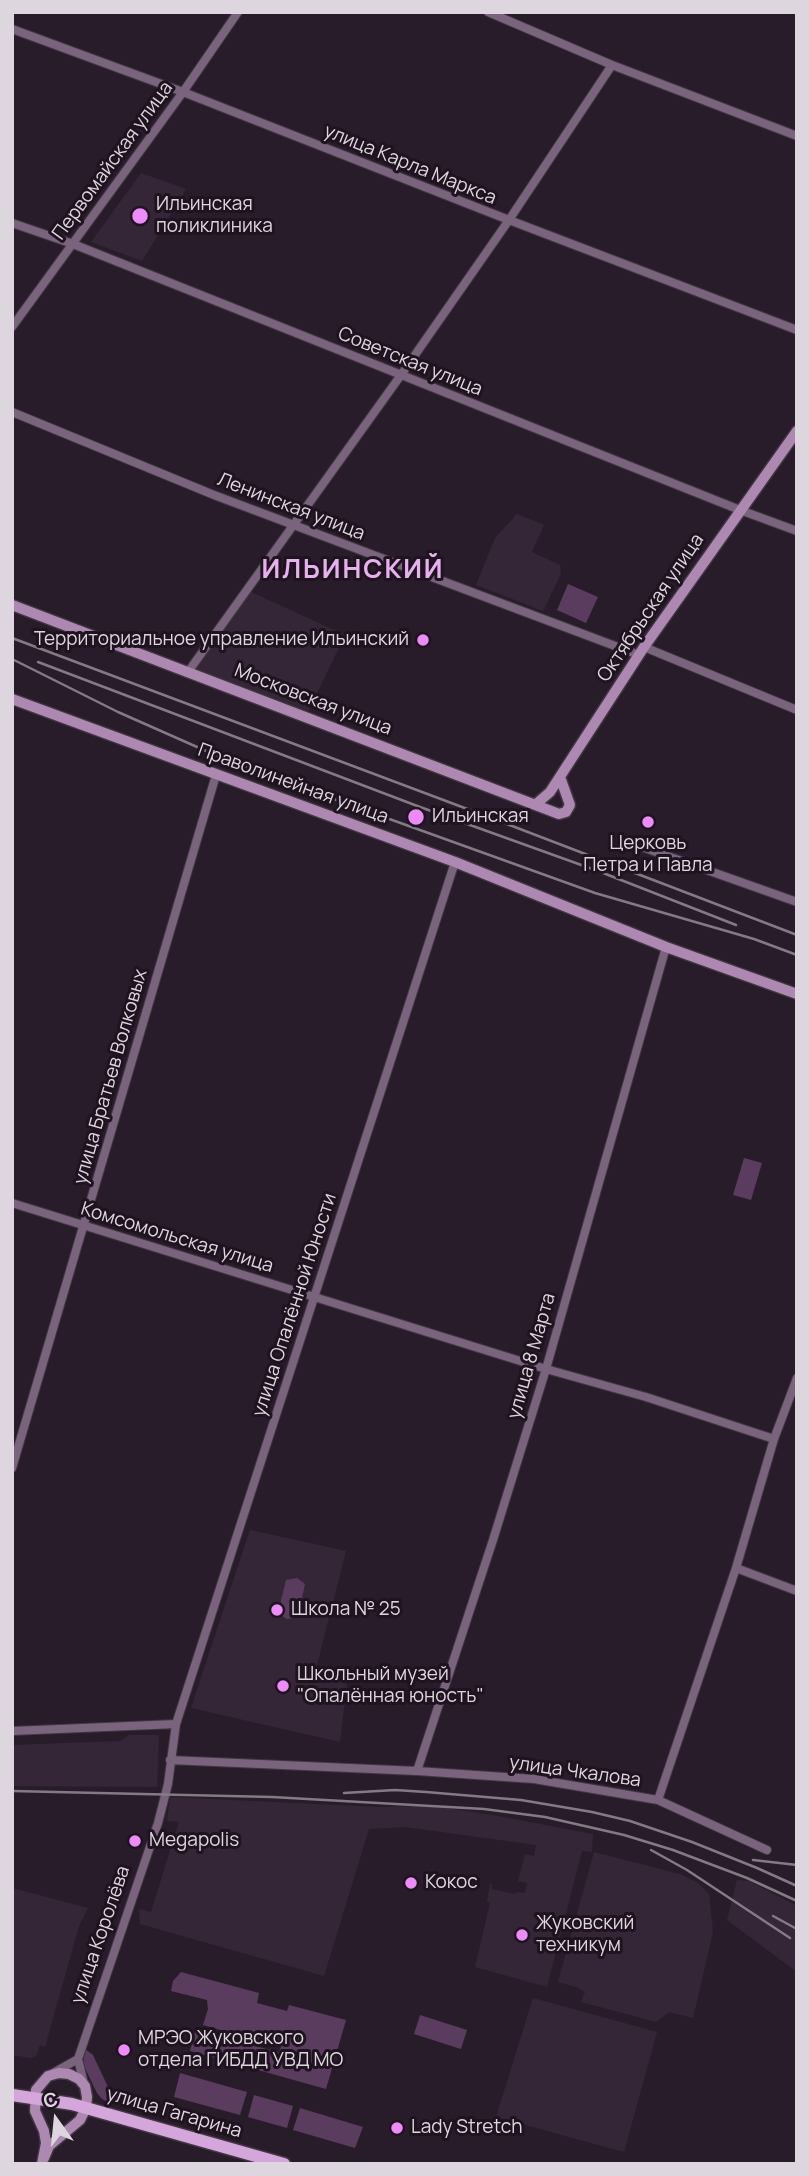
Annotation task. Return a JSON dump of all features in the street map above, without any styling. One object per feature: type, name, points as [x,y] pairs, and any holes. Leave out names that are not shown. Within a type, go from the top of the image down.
[{"type":"main road","name":"Октябрьская улица","points":[[535,805],[550,792],[641,651],[797,431]]},
{"type":"main road","name":"Московская улица","points":[[12,605],[559,814],[569,809],[570,802],[560,777]]},
{"type":"main road","name":"Праволинейная улица","points":[[12,699],[455,862],[667,947],[797,994]]},
{"type":"main road","points":[[64,2072],[85,2087],[86,2108],[80,2120],[49,2146],[43,2161],[46,2143],[35,2111],[34,2097],[39,2084],[53,2074],[64,2072]]},
{"type":"main road","name":"улица Гагарина","points":[[12,2095],[86,2108],[284,2164]]},
{"type":"main road","points":[[39,2120],[51,2129],[72,2127]]},
{"type":"street","name":"Первомайская улица","points":[[12,327],[238,12]]},
{"type":"street","points":[[488,12],[612,65],[797,136]]},
{"type":"street","points":[[510,21],[516,12]]},
{"type":"street","name":"улица Карла Маркса","points":[[12,29],[183,92],[797,330]]},
{"type":"street","points":[[188,672],[401,375],[612,65]]},
{"type":"street","name":"Советская улица","points":[[12,223],[73,244],[797,531]]},
{"type":"street","name":"Ленинская улица","points":[[12,412],[214,495],[797,710]]},
{"type":"street","name":"улица Братьев Волковых","points":[[12,1468],[215,775]]},
{"type":"street","points":[[642,847],[797,902]]},
{"type":"street","name":"улица Опалённой Юности","points":[[170,1760],[176,1724],[455,862]]},
{"type":"street","name":"улица 8 Марта","points":[[417,1771],[546,1369],[667,947]]},
{"type":"street","name":"Комсомольская улица","points":[[12,1203],[546,1369],[646,1397],[774,1439]]},
{"type":"street","name":"улица Чкалова","points":[[170,1760],[534,1779],[658,1800],[736,1568],[774,1439],[797,1378]]},
{"type":"street","points":[[736,1568],[797,1591]]},
{"type":"street","points":[[12,1731],[176,1724]]},
{"type":"street","name":"улица Королёва","points":[[78,2059],[158,1822],[168,1784],[170,1760]]},
{"type":"street","points":[[658,1800],[767,1850]]},
{"type":"street","points":[[53,2074],[78,2059],[85,2087]]},
{"type":"shaded area","name":"Ильинская поликлиника","points":[[141,173],[186,189],[142,261],[91,242]]},
{"type":"shaded area","points":[[517,514],[544,525],[532,552],[560,565],[561,574],[543,611],[476,585],[495,538]]},
{"type":"shaded area","points":[[568,584],[598,597],[586,623],[557,610]]},
{"type":"shaded area","points":[[249,591],[345,635],[308,712],[193,668]]},
{"type":"shaded area","points":[[744,1158],[762,1163],[751,1200],[733,1195]]},
{"type":"shaded area","name":"Школа № 25","points":[[250,1530],[346,1551],[316,1669],[347,1684],[340,1742],[191,1708]]},
{"type":"shaded area","points":[[297,1578],[305,1584],[298,1617],[287,1619],[278,1613],[286,1580]]},
{"type":"shaded area","points":[[129,1735],[159,1735],[157,1787],[12,1786],[12,1745],[120,1741]]},
{"type":"shaded area","points":[[170,1797],[378,1807],[434,1806],[593,1834],[592,1852],[582,1851],[547,1987],[475,1967],[490,1903],[487,1901],[490,1884],[492,1889],[515,1894],[525,1893],[527,1883],[518,1881],[525,1854],[534,1856],[536,1845],[405,1827],[369,1829],[324,1976],[140,1924],[139,1909],[151,1912],[179,1822],[167,1821]]},
{"type":"shaded area","points":[[594,1852],[680,1874],[698,1883],[709,1894],[713,1932],[693,2018],[669,2012],[656,2022],[581,2002],[585,1992],[558,1982]]},
{"type":"shaded area","points":[[737,1880],[749,1881],[797,1906],[797,1972],[727,1920]]},
{"type":"shaded area","points":[[12,1888],[88,1908],[79,1926],[45,2047],[40,2045],[36,2056],[31,2058],[12,2055]]},
{"type":"shaded area","points":[[181,1972],[259,1993],[257,2003],[287,2011],[289,2005],[346,2020],[326,2089],[190,2051],[195,2031],[279,2052],[281,2047],[203,2025],[208,2009],[207,2000],[171,1991],[173,1981]]},
{"type":"shaded area","points":[[533,1998],[657,2032],[624,2152],[496,2117]]},
{"type":"shaded area","points":[[420,2015],[467,2030],[461,2049],[414,2034]]},
{"type":"shaded area","points":[[85,2049],[93,2055],[112,2091],[111,2105],[97,2093],[83,2064]]},
{"type":"shaded area","points":[[180,2073],[247,2092],[240,2115],[174,2097]]},
{"type":"shaded area","points":[[254,2095],[293,2106],[287,2128],[248,2117]]},
{"type":"shaded area","points":[[300,2108],[363,2127],[355,2148],[293,2130]]},
{"type":"railway","points":[[12,638],[797,935]]},
{"type":"railway","points":[[12,659],[118,712],[231,762],[595,893],[754,939],[797,955]]},
{"type":"railway","points":[[38,662],[736,925]]},
{"type":"railway","points":[[344,1793],[395,1790],[426,1792],[521,1800],[592,1812],[630,1821],[692,1842],[797,1886]]},
{"type":"railway","points":[[12,1791],[272,1797],[484,1809],[545,1817],[624,1835],[673,1850],[747,1878],[797,1901]]},
{"type":"railway","points":[[651,1850],[687,1870],[790,1938]]},
{"type":"railway","points":[[753,1860],[797,1865]]},
{"type":"railway","points":[[773,1916],[795,1928]]},
{"type":"place","name":"Ильинская поликлиника","points":[[140,216]]},
{"type":"place","name":"Территориальное управление Ильинский","points":[[423,640]]},
{"type":"place","name":"Ильинская","points":[[416,817]]},
{"type":"place","name":"Церковь Петра и Павла","points":[[648,822]]},
{"type":"place","name":"Школа № 25","points":[[277,1610]]},
{"type":"place","name":"Школьный музей \"Опалённая юность\"","points":[[283,1686]]},
{"type":"place","name":"Megapolis","points":[[135,1841]]},
{"type":"place","name":"Кокос","points":[[411,1883]]},
{"type":"place","name":"Жуковский техникум","points":[[522,1935]]},
{"type":"place","name":"МРЭО Жуковского отдела ГИБДД УВД МО","points":[[124,2050]]},
{"type":"place","name":"Lady Stretch","points":[[397,2128]]},
{"type":"district","name":"ИЛЬИНСКИЙ","points":[[353,571]]}]
